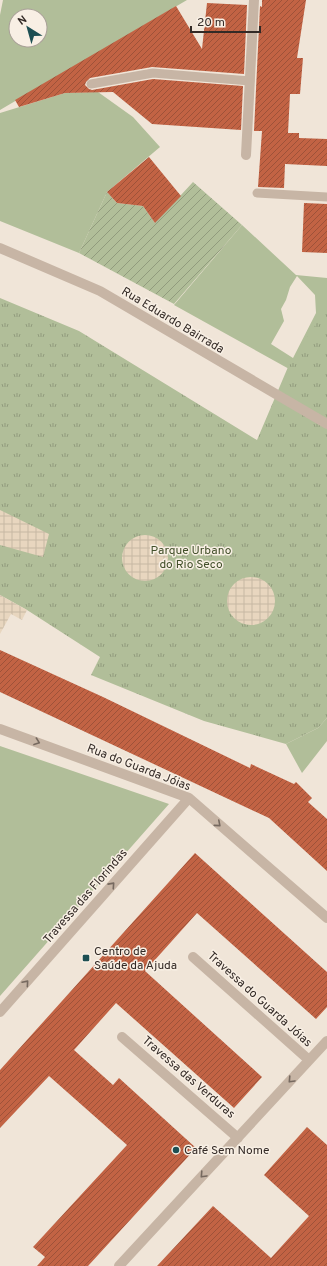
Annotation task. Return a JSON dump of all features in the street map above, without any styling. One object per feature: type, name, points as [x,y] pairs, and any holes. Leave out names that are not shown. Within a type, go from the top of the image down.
[{"type":"street","points":[[246,155],[254,0]]},
{"type":"street","name":"Rua Eduardo Bairrada","points":[[0,248],[100,291],[327,424]]},
{"type":"street","name":"Rua do Guarda Jóias","points":[[0,729],[189,798],[327,918]]},
{"type":"street","name":"Travessa das Florindas","points":[[0,1012],[189,798]]},
{"type":"street","name":"Travessa do Guarda Jóias","points":[[193,957],[309,1060]]},
{"type":"street","name":"Travessa das Verduras","points":[[122,1037],[238,1138]]},
{"type":"street","name":"Travessa do Guarda Jóias","points":[[119,1266],[327,1041]]},
{"type":"lane","points":[[91,84],[153,73],[250,81]]},
{"type":"lane","points":[[257,193],[327,197]]},
{"type":"green space","points":[[3,0],[187,0],[0,110],[0,15]]},
{"type":"green space","points":[[98,92],[133,117],[160,147],[107,192],[79,253],[0,221],[0,113],[65,93]]},
{"type":"green space","points":[[193,182],[242,225],[174,304],[79,253],[107,192],[117,203],[143,206],[155,223]]},
{"type":"green space","points":[[242,225],[296,275],[327,278],[327,390],[174,305]],"holes":[[[297,276],[315,295],[316,313],[293,358],[271,344],[284,321],[281,309],[286,300],[290,287]]]},
{"type":"green space","name":"Parque Urbano do Rio Seco","points":[[0,298],[79,331],[257,440],[288,367],[327,307],[327,718],[318,728],[286,744],[204,721],[91,675],[100,657],[27,610],[0,595]]},
{"type":"green space","points":[[327,718],[327,741],[302,773],[286,744],[318,728]]},
{"type":"green space","points":[[0,746],[169,804],[0,996]]},
{"type":"shaded area","points":[[0,510],[49,534],[43,557],[0,545]]},
{"type":"shaded area","points":[[140,535],[150,535],[158,539],[164,545],[168,553],[168,563],[164,571],[158,577],[150,581],[140,581],[132,577],[126,571],[122,563],[122,553],[126,545],[132,539]]},
{"type":"shaded area","points":[[246,577],[256,577],[265,581],[271,587],[274,592],[274,610],[265,621],[256,625],[246,625],[237,621],[231,615],[227,606],[227,596],[231,587],[237,581]]},
{"type":"shaded area","points":[[0,595],[27,610],[22,620],[11,614],[0,634]]},
{"type":"building","points":[[262,0],[306,0],[297,58],[303,58],[300,94],[290,94],[288,133],[299,133],[299,138],[327,139],[327,166],[285,164],[284,188],[258,187],[262,131],[254,131],[260,6],[262,7]]},
{"type":"building","points":[[207,3],[247,5],[244,74],[152,67],[90,78],[85,85],[92,90],[153,79],[243,86],[241,130],[152,124],[113,92],[65,93],[19,107],[15,100],[176,6],[202,49]]},
{"type":"building","points":[[149,157],[181,196],[155,223],[143,206],[117,203],[107,192]]},
{"type":"building","points":[[304,203],[327,204],[327,253],[302,252]]},
{"type":"building","points":[[0,650],[103,697],[250,768],[251,764],[294,784],[296,782],[312,798],[308,802],[327,819],[327,871],[269,818],[0,692]]},
{"type":"building","points":[[195,853],[327,972],[327,1007],[316,1019],[197,913],[145,971],[262,1077],[234,1108],[116,1003],[74,1050],[113,1085],[119,1078],[196,1148],[88,1266],[37,1266],[45,1257],[33,1247],[127,1145],[49,1076],[0,1128],[0,1070]]},
{"type":"building","points":[[307,1127],[327,1145],[327,1266],[157,1266],[213,1206],[271,1258],[309,1216],[264,1175]]},
{"type":"place","name":"Centro de Saúde da Ajuda","points":[[86,958]]},
{"type":"place","name":"Café Sem Nome","points":[[176,1150]]}]
